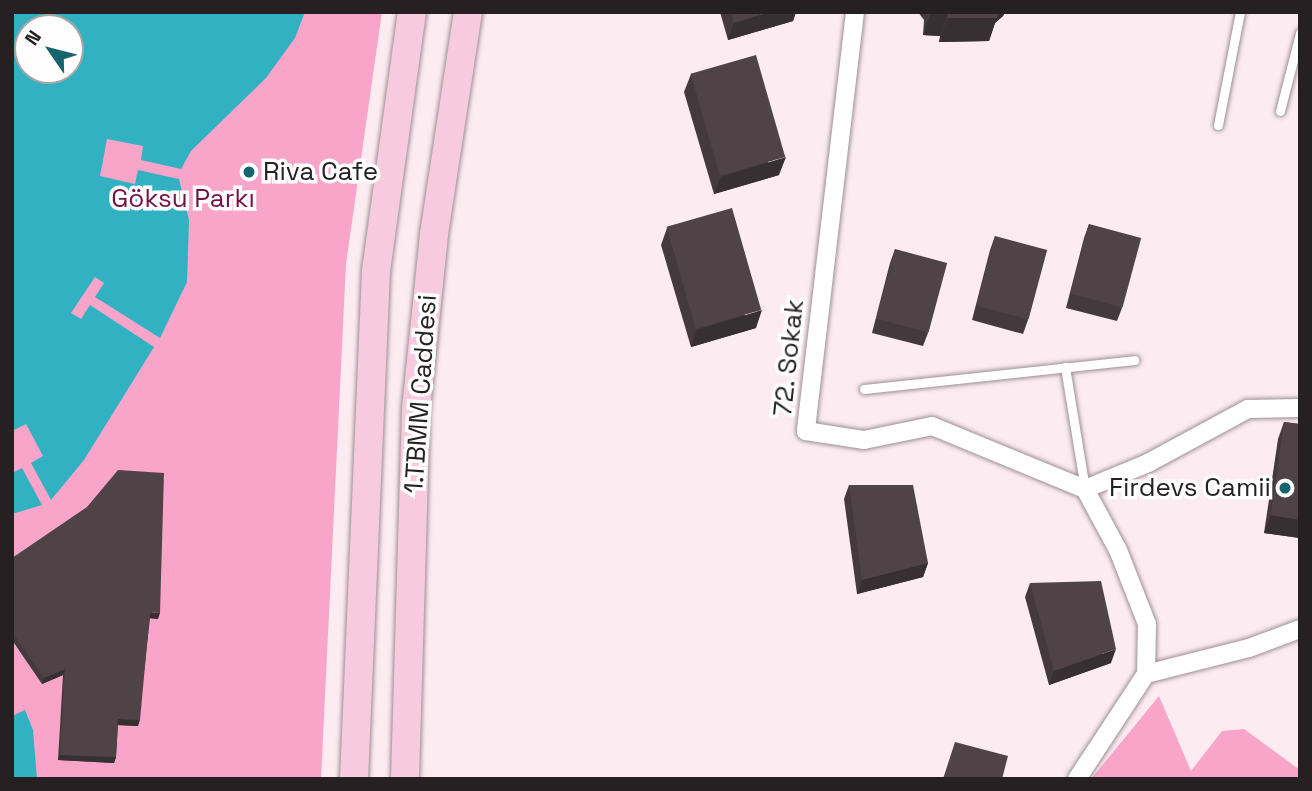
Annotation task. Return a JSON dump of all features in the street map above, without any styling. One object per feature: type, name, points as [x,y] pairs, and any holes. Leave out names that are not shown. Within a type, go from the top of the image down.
[{"type":"main road","name":"1.TBMM Caddesi","points":[[354,779],[376,271],[412,12]]},
{"type":"main road","name":"1.TBMM Caddesi","points":[[405,779],[416,409],[434,234],[468,12]]},
{"type":"street","name":"72. Sokak","points":[[855,12],[806,431],[864,440],[932,426],[1085,489]]},
{"type":"street","points":[[1077,779],[1146,674],[1147,624],[1118,550],[1085,489],[1148,463],[1248,409],[1300,408]]},
{"type":"street","points":[[1146,674],[1250,648],[1300,629]]},
{"type":"lane","points":[[1218,125],[1240,12]]},
{"type":"lane","points":[[1280,111],[1300,33]]},
{"type":"lane","points":[[864,389],[1134,360]]},
{"type":"lane","points":[[1065,367],[1085,489]]},
{"type":"green space","name":"Göksu Parkı","points":[[12,12],[382,12],[346,264],[321,779],[12,779]]},
{"type":"green space","points":[[1159,696],[1191,771],[1222,731],[1244,729],[1300,770],[1300,779],[1091,779]]},
{"type":"water","points":[[12,12],[305,12],[295,38],[266,78],[191,151],[181,169],[141,160],[143,146],[107,139],[100,176],[135,184],[138,170],[179,179],[189,220],[187,282],[160,338],[95,297],[104,283],[95,277],[71,313],[81,319],[90,305],[154,347],[84,460],[51,500],[31,463],[43,456],[26,424],[12,431]]},
{"type":"water","points":[[22,468],[42,505],[12,514],[12,473]]},
{"type":"water","points":[[25,710],[33,730],[37,779],[12,779],[12,716]]},
{"type":"building","points":[[731,12],[770,12],[734,23]]},
{"type":"building","points":[[945,12],[998,12],[997,18],[947,18],[948,13]]},
{"type":"building","points":[[756,55],[785,157],[720,176],[691,74]]},
{"type":"building","points":[[732,208],[761,310],[696,329],[667,227]]},
{"type":"building","points":[[1089,224],[1141,238],[1123,308],[1070,294]]},
{"type":"building","points":[[995,236],[1047,250],[1029,320],[976,306]]},
{"type":"building","points":[[895,249],[947,263],[929,333],[876,319]]},
{"type":"building","name":"Firdevs Camii","points":[[1284,422],[1300,424],[1300,520],[1271,515]]},
{"type":"building","points":[[118,470],[164,473],[160,613],[150,612],[140,720],[118,719],[116,757],[60,755],[65,669],[44,678],[12,632],[12,558],[87,507]]},
{"type":"building","points":[[849,485],[913,485],[928,563],[862,580]]},
{"type":"building","points":[[1101,581],[1116,649],[1054,671],[1030,583]]},
{"type":"building","points":[[955,742],[1008,756],[1002,779],[943,779]]},
{"type":"place","name":"Riva Cafe","points":[[249,172]]},
{"type":"place","name":"Firdevs Camii","points":[[1285,488]]}]
